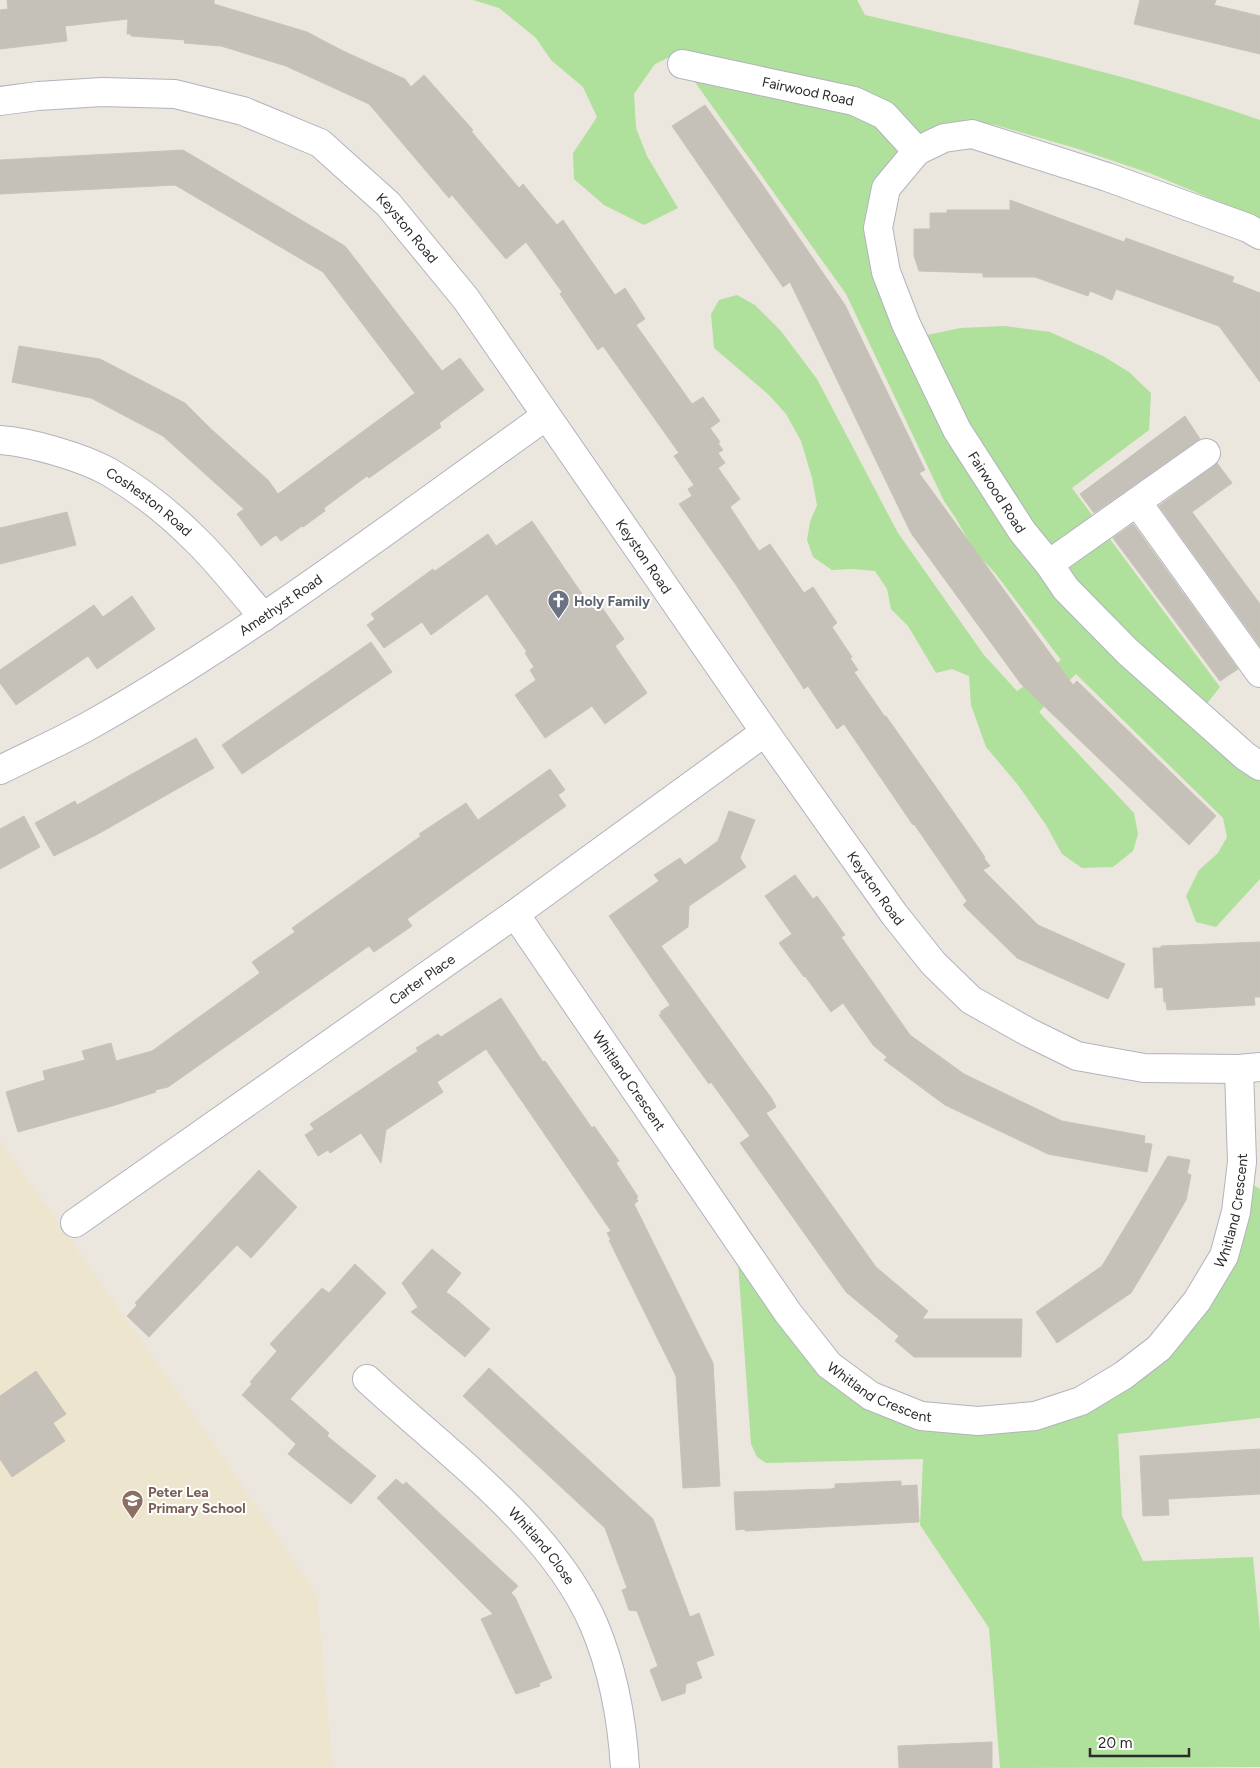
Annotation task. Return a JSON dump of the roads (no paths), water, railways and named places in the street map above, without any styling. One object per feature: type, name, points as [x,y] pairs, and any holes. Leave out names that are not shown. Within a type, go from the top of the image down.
[{"type":"street","name":"Fairwood Road","points":[[682,64],[854,101],[884,115],[917,151]]},
{"type":"street","name":"Keyston Road","points":[[0,101],[38,96],[102,92],[175,94],[243,111],[320,143],[388,204],[466,299],[765,732],[894,914],[933,963],[971,1000],[1028,1032],[1077,1056],[1144,1068],[1250,1068]]},
{"type":"street","name":"Fairwood Road","points":[[1260,235],[1248,228],[1107,177],[972,134],[944,138],[917,151],[886,188],[878,228],[886,272],[906,324],[957,430],[1022,531],[1050,564],[1066,589],[1128,652],[1245,756],[1260,766]]},
{"type":"street","name":"Amethyst Road","points":[[0,770],[90,725],[264,617],[546,416]]},
{"type":"street","name":"Cosheston Road","points":[[0,440],[15,441],[64,454],[108,472],[159,506],[197,540],[264,617]]},
{"type":"street","points":[[1050,564],[1206,453]]},
{"type":"street","points":[[1137,502],[1260,673]]},
{"type":"street","name":"Carter Place","points":[[74,1223],[515,914],[765,732]]},
{"type":"street","name":"Whitland Crescent","points":[[515,914],[788,1313],[829,1365],[871,1396],[921,1416],[978,1421],[1035,1416],[1081,1401],[1124,1376],[1159,1348],[1197,1301],[1224,1256],[1236,1212],[1250,1068]]},
{"type":"street","name":"Whitland Close","points":[[367,1379],[497,1496],[544,1545],[570,1582],[594,1624],[612,1679],[622,1728],[625,1768]]},
{"type":"place","name":"Holy Family","points":[[558,620]]},
{"type":"place","name":"Peter Lea Primary School","points":[[132,1519]]}]
